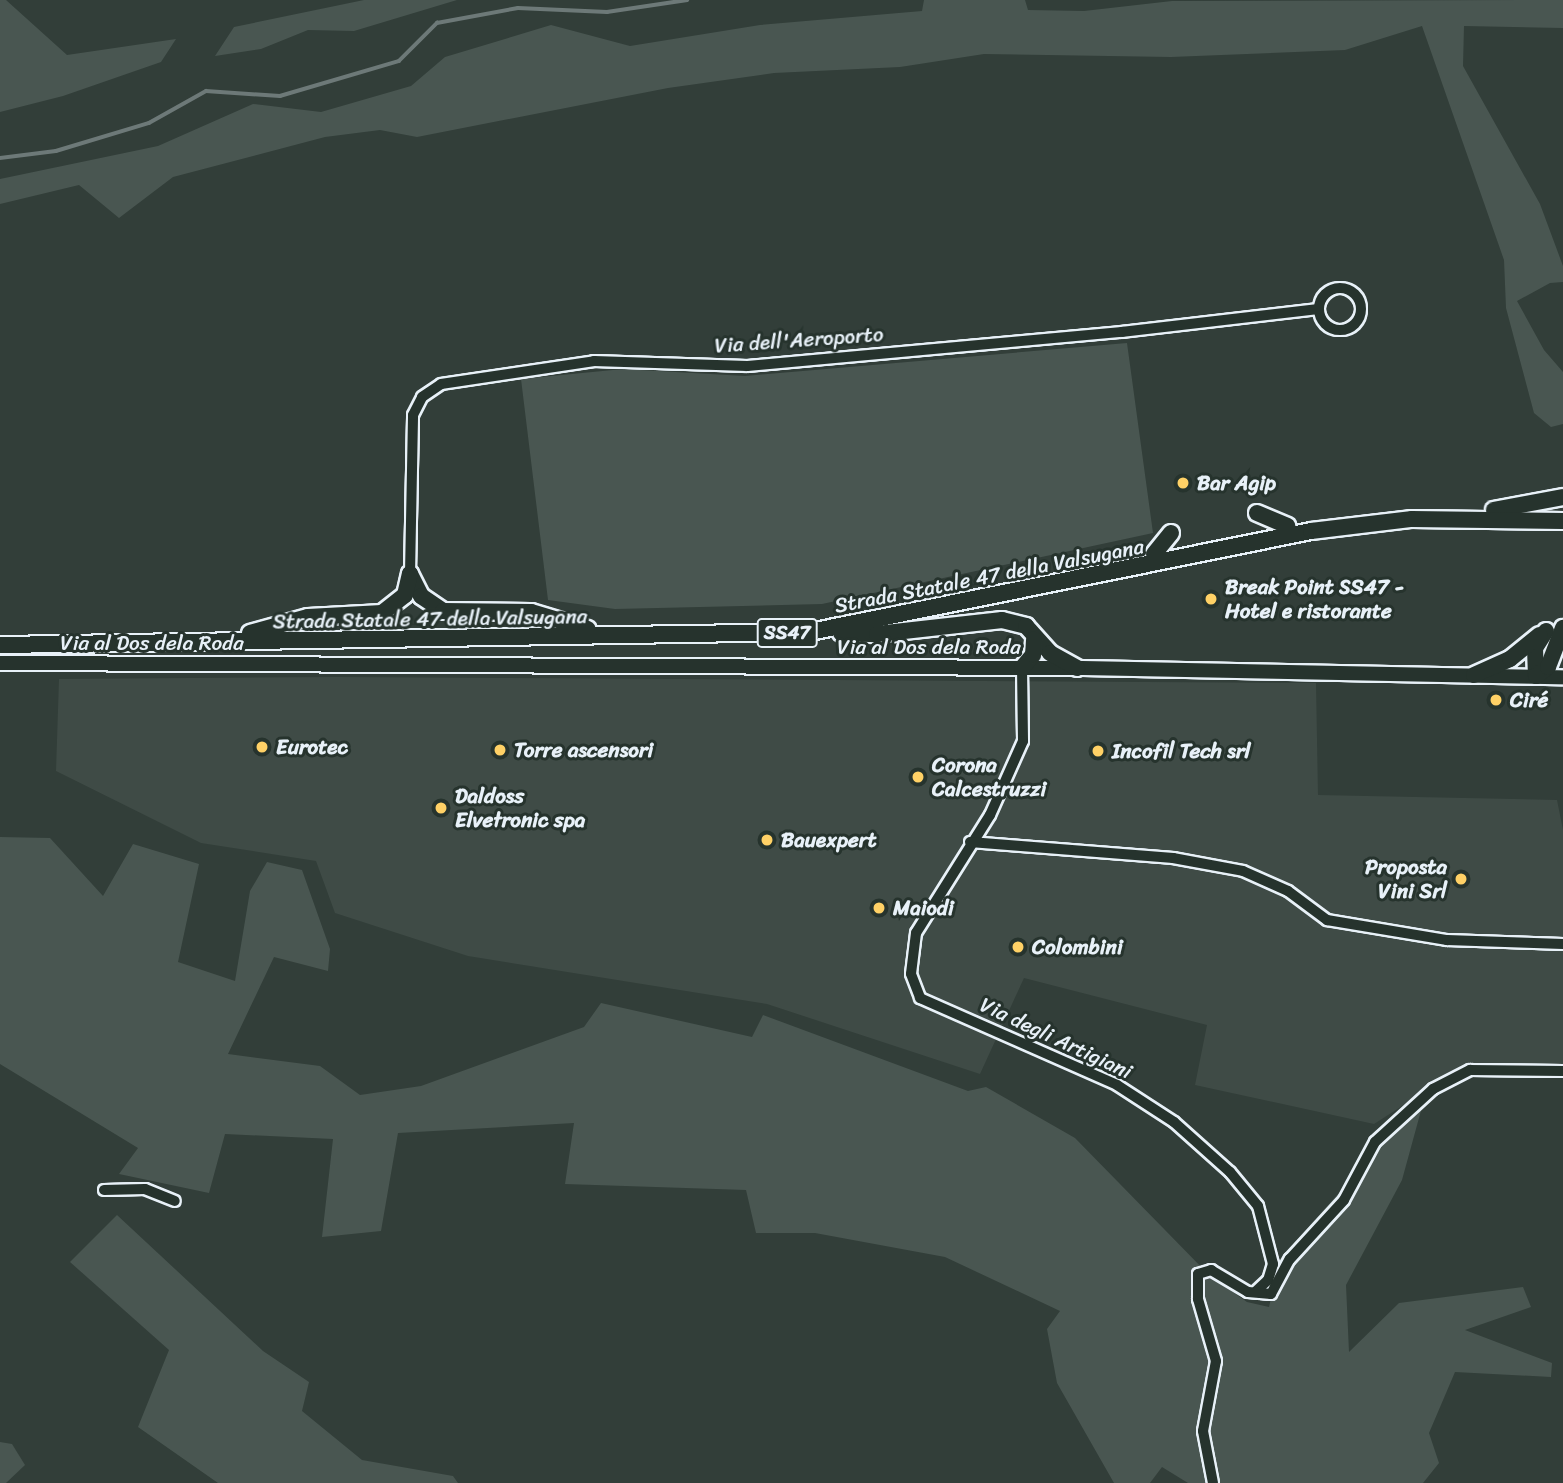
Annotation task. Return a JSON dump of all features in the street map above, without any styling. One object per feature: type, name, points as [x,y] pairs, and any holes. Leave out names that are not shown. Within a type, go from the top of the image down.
[{"type":"highway","points":[[1494,510],[1563,497]]},
{"type":"highway","name":"Strada Statale 47 della Valsugana","points":[[0,636],[735,626],[857,616],[1287,526],[1414,512],[1494,510],[1563,515]]},
{"type":"highway","points":[[1257,513],[1287,526]]},
{"type":"highway","name":"Strada Statale 47 della Valsugana","points":[[0,645],[810,632],[1311,531],[1412,519],[1563,520]]},
{"type":"highway","points":[[1154,554],[1171,533]]},
{"type":"highway","points":[[410,574],[421,596],[443,611],[531,611],[588,629]]},
{"type":"highway","points":[[250,633],[308,617],[382,613],[405,595],[410,574]]},
{"type":"highway","points":[[810,632],[877,634],[1002,620],[1026,626],[1034,639],[1077,668]]},
{"type":"highway","points":[[1557,630],[1563,653]]},
{"type":"highway","points":[[1474,675],[1510,659],[1557,630]]},
{"type":"highway","points":[[1536,677],[1556,654],[1557,630]]},
{"type":"highway","points":[[1022,668],[1033,655],[1034,639]]},
{"type":"main road","name":"Via al Dos dela Roda","points":[[0,663],[1077,668],[1563,677]]},
{"type":"street","points":[[1341,288],[1358,298],[1361,311],[1355,324],[1342,331],[1328,327],[1318,309],[1323,296],[1341,288]]},
{"type":"street","name":"Via dell'Aeroporto","points":[[410,574],[413,415],[422,397],[441,384],[594,362],[747,366],[1122,332],[1318,309]]},
{"type":"street","name":"Via degli Artigiani","points":[[1022,668],[1023,741],[990,815],[916,933],[911,974],[920,998],[1117,1085],[1174,1122],[1230,1172],[1258,1206],[1273,1264],[1268,1280],[1256,1291]]},
{"type":"street","points":[[971,842],[1174,858],[1243,871],[1288,891],[1326,920],[1447,940],[1563,944]]},
{"type":"street","points":[[1213,1483],[1203,1431],[1216,1361],[1206,1333],[1196,1278],[1205,1269],[1248,1292],[1271,1294],[1290,1259],[1344,1199],[1375,1142],[1433,1089],[1470,1070],[1563,1071]]},
{"type":"street","points":[[104,1190],[145,1189],[175,1201]]},
{"type":"shaded area","points":[[0,0],[6,0],[67,55],[176,39],[161,62],[63,96],[0,112]]},
{"type":"shaded area","points":[[364,0],[457,0],[354,31],[308,30],[261,49],[215,56],[234,27]]},
{"type":"shaded area","points":[[924,0],[1025,0],[1028,10],[1084,11],[1172,1],[1563,0],[1563,28],[1464,26],[1463,66],[1540,204],[1563,266],[1563,282],[1550,283],[1517,301],[1544,350],[1563,372],[1563,424],[1551,427],[1534,413],[1506,308],[1504,260],[1422,26],[1345,50],[1171,57],[984,54],[900,67],[774,73],[668,88],[417,137],[380,130],[325,137],[173,177],[119,218],[79,185],[0,204],[0,179],[158,146],[253,104],[321,112],[411,86],[445,57],[551,25],[630,46],[760,25],[922,11]]},
{"type":"shaded area","points":[[1127,343],[1153,533],[822,604],[615,609],[548,600],[521,379],[623,369],[745,376]]},
{"type":"shaded area","points":[[336,677],[1316,683],[1318,795],[1557,800],[1563,830],[1563,1076],[1463,1067],[1374,1124],[1195,1085],[1207,1025],[1024,978],[980,1074],[767,1004],[468,956],[335,913],[316,861],[201,843],[56,771],[59,679]]},
{"type":"shaded area","points":[[0,837],[50,838],[103,896],[133,844],[199,864],[178,962],[235,981],[250,891],[267,862],[302,870],[330,949],[328,971],[274,957],[228,1054],[320,1066],[360,1095],[421,1086],[584,1027],[601,1003],[752,1037],[763,1015],[968,1091],[986,1087],[1075,1138],[1210,1276],[1247,1302],[1269,1307],[1280,1259],[1387,1139],[1422,1107],[1402,1180],[1346,1285],[1349,1352],[1399,1303],[1523,1287],[1531,1307],[1465,1330],[1552,1363],[1551,1377],[1455,1372],[1429,1433],[1439,1463],[1423,1483],[1188,1483],[1162,1467],[1150,1483],[1114,1483],[1057,1383],[1047,1329],[1060,1311],[945,1257],[815,1233],[756,1233],[746,1190],[565,1184],[574,1123],[398,1133],[381,1231],[322,1237],[333,1139],[225,1134],[209,1193],[119,1174],[138,1148],[0,1064]]},
{"type":"shaded area","points":[[117,1215],[263,1351],[309,1382],[302,1411],[362,1460],[453,1476],[458,1483],[218,1483],[138,1427],[169,1350],[70,1262]]},
{"type":"shaded area","points":[[0,1442],[12,1444],[25,1465],[6,1483],[0,1483]]},
{"type":"waterway","points":[[0,158],[56,151],[149,123],[206,91],[280,96],[399,61],[437,23],[518,8],[607,12],[687,0]]},
{"type":"place","name":"Bar Agip","points":[[1183,483]]},
{"type":"place","name":"Break Point SS47 - Hotel e ristorante","points":[[1211,599]]},
{"type":"place","name":"Ciré","points":[[1496,700]]},
{"type":"place","name":"Eurotec","points":[[262,747]]},
{"type":"place","name":"Torre ascensori","points":[[500,750]]},
{"type":"place","name":"Incofil Tech srl","points":[[1098,751]]},
{"type":"place","name":"Corona Calcestruzzi","points":[[918,777]]},
{"type":"place","name":"Daldoss Elvetronic spa","points":[[441,808]]},
{"type":"place","name":"Bauexpert","points":[[767,840]]},
{"type":"place","name":"Proposta Vini Srl","points":[[1461,879]]},
{"type":"place","name":"Maiodi","points":[[879,908]]},
{"type":"place","name":"Colombini","points":[[1018,947]]}]
